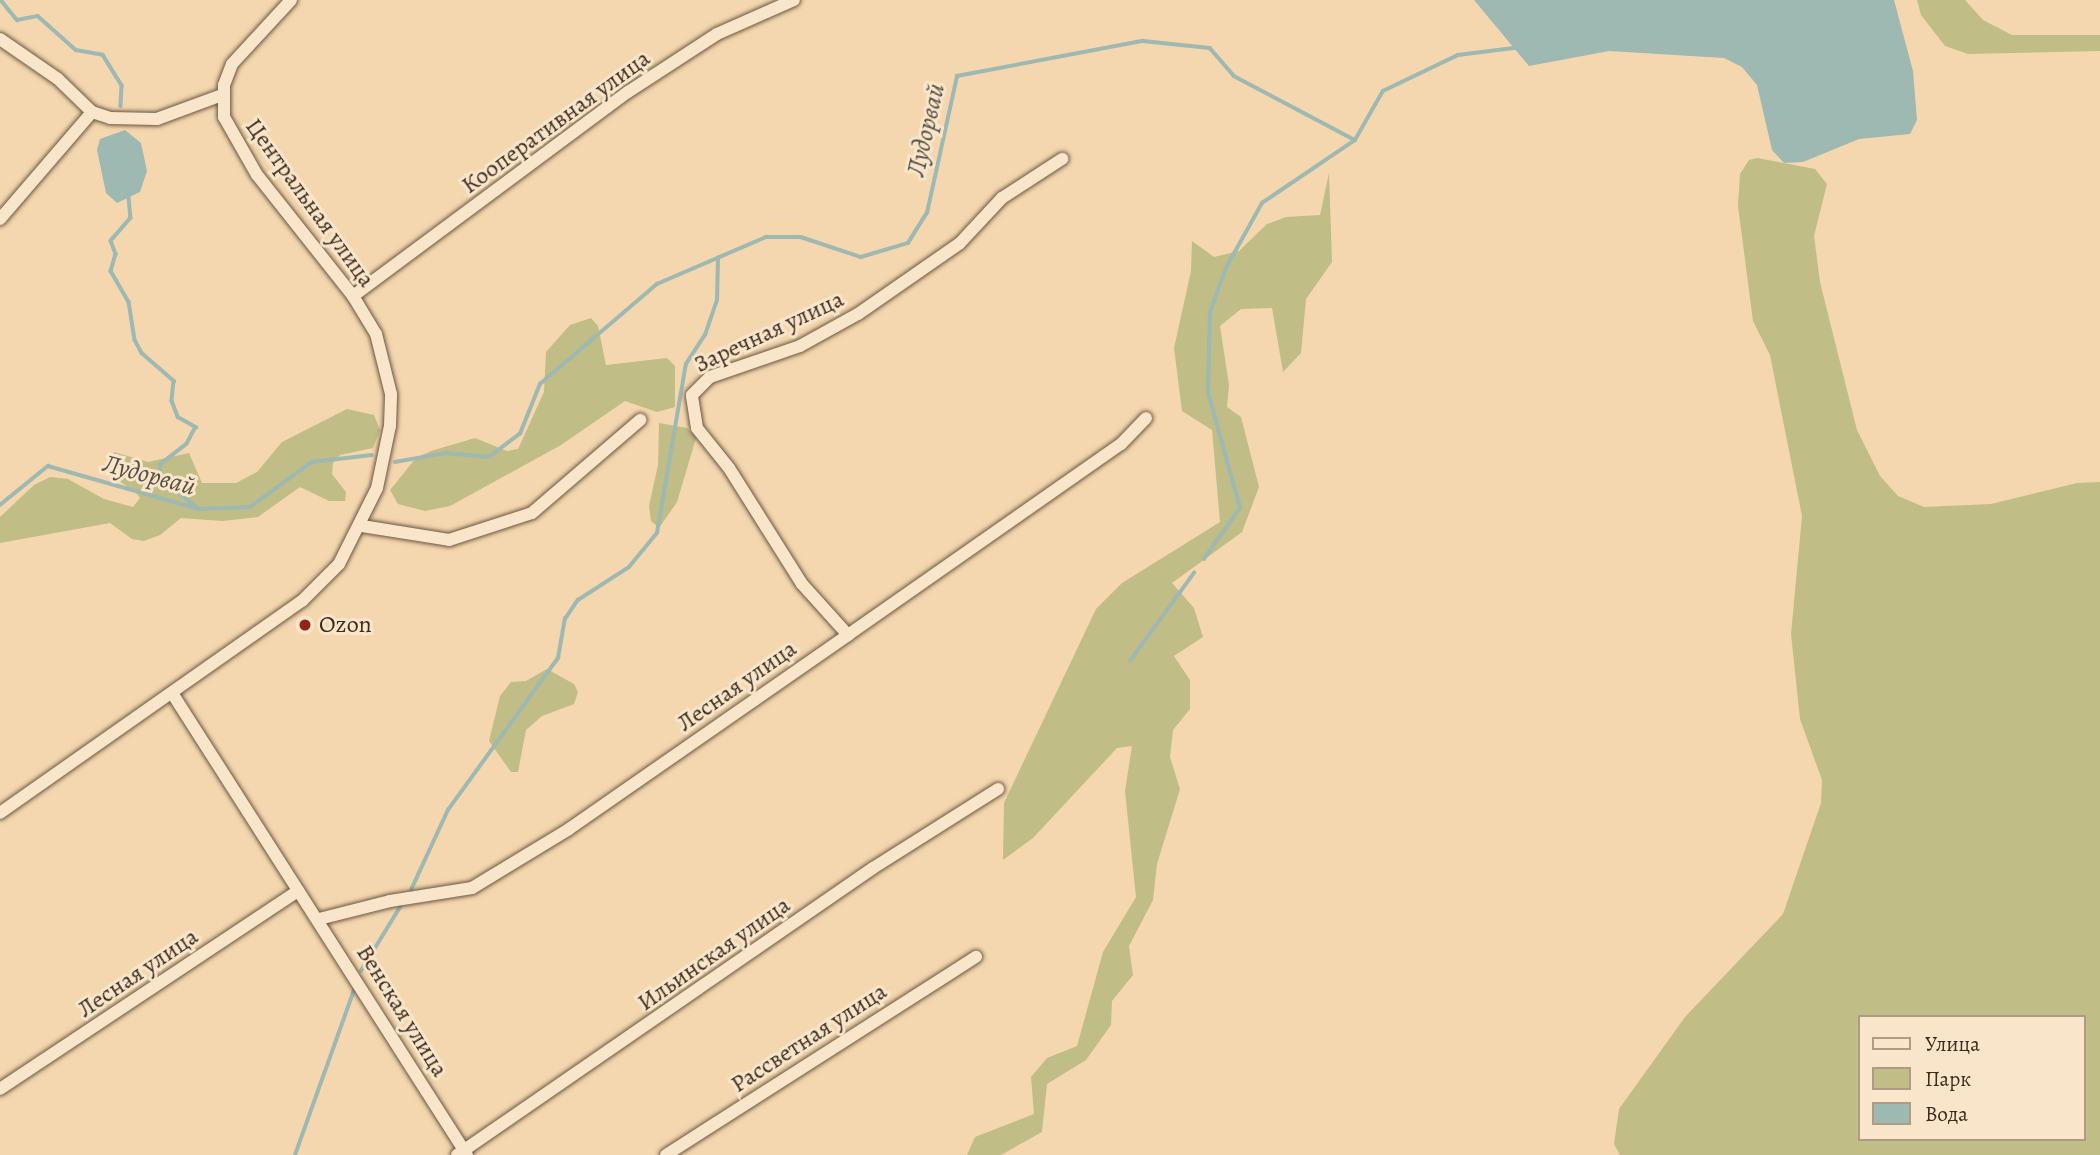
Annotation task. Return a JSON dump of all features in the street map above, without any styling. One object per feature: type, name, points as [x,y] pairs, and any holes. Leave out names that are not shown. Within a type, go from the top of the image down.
[{"type":"street","points":[[0,38],[58,79],[92,112],[110,118],[157,119],[222,95],[239,54],[291,0]]},
{"type":"street","name":"Кооперативная улица","points":[[353,296],[628,92],[717,34],[794,0]]},
{"type":"street","name":"Центральная улица","points":[[172,693],[324,582],[362,526],[387,449],[388,373],[376,334],[353,296],[236,144],[224,117],[222,95]]},
{"type":"street","points":[[0,219],[92,112]]},
{"type":"street","name":"Заречная улица","points":[[848,635],[802,584],[729,468],[697,428],[692,395],[710,377],[800,346],[858,314],[960,243],[1002,198],[1062,159]]},
{"type":"street","name":"Лесная улица","points":[[319,919],[390,901],[472,888],[569,829],[848,635],[1121,444],[1146,418]]},
{"type":"street","points":[[362,526],[449,540],[532,513],[640,420]]},
{"type":"street","points":[[0,813],[172,693]]},
{"type":"street","name":"Венская улица","points":[[172,693],[298,891],[319,919],[463,1154]]},
{"type":"street","name":"Ильинская улица","points":[[463,1154],[873,868],[998,789]]},
{"type":"street","name":"Лесная улица","points":[[0,1089],[298,891]]},
{"type":"street","name":"Рассветная улица","points":[[666,1155],[976,957]]},
{"type":"green space","points":[[1917,0],[1965,0],[1983,20],[2012,35],[2100,35],[2100,51],[1968,54],[1945,46],[1921,15]]},
{"type":"green space","points":[[1757,158],[1815,169],[1827,184],[1814,236],[1820,282],[1857,430],[1880,476],[1898,496],[1924,507],[1991,504],[2077,483],[2100,482],[2100,1155],[1620,1155],[1614,1144],[1619,1109],[1685,1017],[1783,914],[1821,803],[1822,780],[1800,719],[1791,634],[1802,516],[1770,355],[1753,321],[1738,206],[1740,174],[1749,160]]},
{"type":"green space","points":[[1329,173],[1332,262],[1306,299],[1301,353],[1283,372],[1272,308],[1241,309],[1220,326],[1229,385],[1227,407],[1241,417],[1259,487],[1242,532],[1172,583],[1194,608],[1203,637],[1174,656],[1190,680],[1190,709],[1173,730],[1170,757],[1180,789],[1157,864],[1153,900],[1129,946],[1133,975],[1112,1001],[1111,1025],[1086,1060],[1047,1084],[1042,1132],[1001,1155],[967,1155],[975,1137],[1034,1114],[1031,1077],[1047,1058],[1077,1046],[1103,952],[1136,897],[1125,791],[1132,746],[1117,748],[1033,838],[1003,860],[1004,803],[1096,609],[1122,583],[1220,522],[1212,430],[1182,411],[1174,348],[1191,271],[1192,241],[1214,257],[1239,251],[1267,224],[1286,217],[1320,215]]},
{"type":"green space","points":[[591,318],[598,326],[606,365],[667,358],[675,366],[675,407],[657,412],[625,401],[561,445],[450,506],[425,511],[398,504],[390,490],[416,458],[431,451],[475,438],[507,451],[518,449],[544,392],[546,352],[570,325]]},
{"type":"green space","points":[[347,409],[374,415],[380,430],[373,448],[340,455],[333,463],[332,474],[346,492],[345,501],[329,501],[300,487],[258,517],[222,521],[181,518],[160,535],[144,541],[132,539],[110,523],[0,543],[0,517],[34,485],[50,477],[68,479],[104,499],[133,507],[140,498],[137,494],[102,468],[114,452],[148,462],[189,453],[202,483],[236,483],[257,472],[282,442]]},
{"type":"green space","points":[[659,423],[687,428],[696,438],[677,502],[659,528],[651,521],[649,506],[658,465]]},
{"type":"green space","points":[[547,669],[574,684],[578,692],[574,704],[542,716],[526,730],[518,772],[511,772],[489,741],[500,696],[511,682],[526,681]]},
{"type":"water","points":[[1474,0],[1894,0],[1913,71],[1917,120],[1910,134],[1859,139],[1803,162],[1784,163],[1772,150],[1757,85],[1742,67],[1724,58],[1609,51],[1529,66]]},
{"type":"water","points":[[125,130],[141,143],[147,171],[140,192],[117,203],[106,193],[97,150],[100,139]]},
{"type":"waterway","points":[[1,0],[17,20],[38,16],[76,50],[103,55],[122,86],[121,106]]},
{"type":"waterway","name":"Лудорвай","points":[[395,462],[446,453],[489,457],[520,434],[540,384],[657,284],[766,237],[801,237],[861,257],[908,243],[927,213],[957,76],[1143,41],[1210,48],[1234,76],[1355,140],[1383,91],[1458,55],[1522,47]]},
{"type":"waterway","points":[[1204,559],[1240,508],[1208,393],[1210,312],[1226,268],[1262,203],[1355,140]]},
{"type":"waterway","points":[[129,197],[131,218],[111,241],[116,254],[111,271],[129,302],[135,340],[142,353],[174,381],[172,401],[178,417],[196,427],[187,444],[161,464],[160,477],[199,509]]},
{"type":"waterway","points":[[411,890],[448,810],[558,658],[565,619],[578,600],[629,567],[657,533],[686,364],[705,335],[717,300],[718,258]]},
{"type":"waterway","name":"Лудорвай","points":[[0,505],[48,466],[199,509],[250,507],[312,462],[372,455]]},
{"type":"waterway","points":[[1130,661],[1194,573]]},
{"type":"waterway","points":[[361,971],[400,907]]},
{"type":"waterway","points":[[295,1155],[354,990]]},
{"type":"place","name":"Ozon","points":[[305,625]]}]
